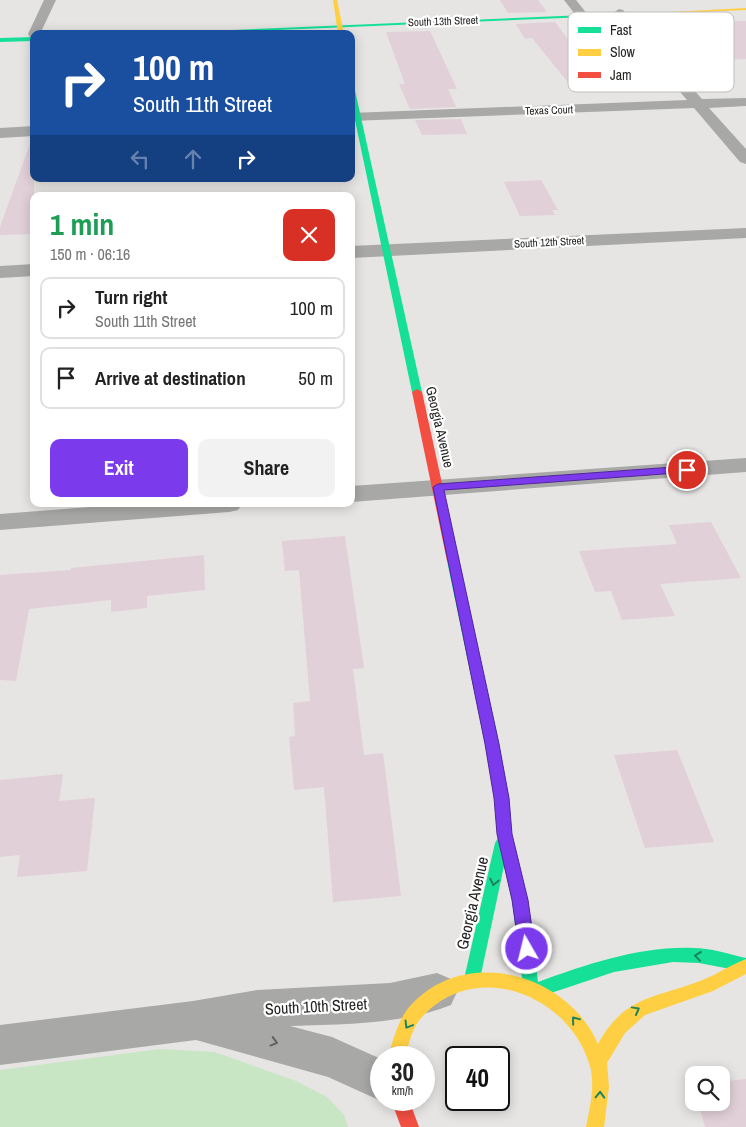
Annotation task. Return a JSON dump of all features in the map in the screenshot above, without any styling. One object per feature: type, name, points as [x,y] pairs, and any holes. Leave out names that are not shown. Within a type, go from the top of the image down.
[{"type":"street","points":[[36,30],[50,0]]},
{"type":"street","points":[[335,0],[340,29]]},
{"type":"street","points":[[570,0],[580,12]]},
{"type":"street","name":"South 13th Street","points":[[651,12],[746,9]]},
{"type":"street","name":"South 13th Street","points":[[300,30],[568,16]]},
{"type":"street","points":[[0,40],[30,36]]},
{"type":"street","points":[[688,92],[746,159]]},
{"type":"street","name":"Texas Court","points":[[355,117],[746,102]]},
{"type":"street","name":"Georgia Avenue","points":[[355,121],[386,250],[492,744],[502,798],[504,834],[520,900],[535,988]]},
{"type":"street","points":[[0,133],[30,131]]},
{"type":"street","name":"South 12th Street","points":[[355,252],[746,233]]},
{"type":"street","points":[[0,272],[30,270]]},
{"type":"street","points":[[355,494],[746,465]]},
{"type":"street","points":[[0,522],[191,507]]},
{"type":"street","name":"Georgia Avenue","points":[[455,986],[504,834]]},
{"type":"street","points":[[535,988],[605,966],[634,960],[693,955],[746,965]]},
{"type":"street","points":[[598,1062],[609,1036],[627,1015],[653,1001],[702,987],[746,965]]},
{"type":"street","points":[[400,1046],[404,1032],[418,1009],[455,986],[501,978],[535,988],[564,1008],[585,1033],[598,1062],[602,1096],[595,1127]]},
{"type":"street","name":"South 10th Street","points":[[0,1045],[193,1021],[258,1009],[390,1002],[455,986]]},
{"type":"street","name":"South 10th Street","points":[[193,1021],[332,1058],[370,1075]]},
{"type":"street","points":[[403,1111],[406,1124]]},
{"type":"green space","points":[[160,1049],[215,1052],[296,1081],[327,1097],[344,1115],[348,1127],[0,1127],[0,1070]]},
{"type":"building","points":[[500,0],[538,0],[547,12],[508,13]]},
{"type":"building","points":[[734,21],[746,21],[746,59],[734,59]]},
{"type":"building","points":[[555,22],[568,39],[568,82],[532,38],[525,39],[516,24]]},
{"type":"building","points":[[430,31],[457,89],[448,89],[456,107],[410,109],[399,84],[405,84],[386,32]]},
{"type":"building","points":[[461,119],[467,134],[422,135],[415,120]]},
{"type":"building","points":[[30,144],[30,182],[34,182],[34,192],[30,192],[30,234],[0,235],[0,227]]},
{"type":"building","points":[[541,180],[558,210],[552,210],[555,215],[520,216],[504,182]]},
{"type":"building","points":[[711,522],[741,578],[660,584],[675,616],[622,620],[611,591],[595,592],[579,551],[677,544],[669,525]]},
{"type":"building","points":[[345,536],[364,668],[353,669],[364,755],[383,753],[401,896],[333,902],[324,787],[294,790],[289,737],[295,736],[293,703],[310,701],[299,570],[285,571],[282,541]]},
{"type":"building","points":[[204,555],[205,590],[147,596],[147,608],[111,612],[111,600],[29,609],[16,681],[0,680],[0,575],[71,570],[71,568]]},
{"type":"building","points":[[677,750],[714,842],[645,848],[614,755]]},
{"type":"building","points":[[63,774],[59,801],[95,798],[87,871],[17,877],[20,855],[0,857],[0,780]]},
{"type":"building","points":[[746,1079],[746,1127],[705,1127],[701,1111],[730,1111],[730,1081]]},
{"type":"traffic: fast","points":[[238,30],[568,17]]},
{"type":"traffic: fast","points":[[0,40],[30,39]]},
{"type":"traffic: fast","points":[[355,105],[417,392]]},
{"type":"traffic: fast","points":[[453,561],[492,743],[502,798],[504,834],[520,900],[531,986]]},
{"type":"traffic: fast","points":[[472,979],[502,843]]},
{"type":"traffic: fast","points":[[539,989],[614,965],[653,957],[693,955],[746,965]]},
{"type":"traffic: slow","points":[[335,0],[340,30]]},
{"type":"traffic: slow","points":[[678,12],[746,9]]},
{"type":"traffic: slow","points":[[598,1062],[619,1027],[639,1010],[651,1004],[707,986],[746,966]]},
{"type":"traffic: slow","points":[[400,1046],[404,1032],[413,1015],[441,991],[467,981],[494,979],[521,985],[547,997],[569,1014],[587,1037],[598,1063],[601,1079],[595,1127]]},
{"type":"traffic: jam","points":[[417,392],[453,561]]},
{"type":"traffic: jam","points":[[404,1111],[410,1127]]},
{"type":"route","points":[[527,949],[520,900],[504,834],[502,798],[492,744],[438,487],[687,470]]}]
